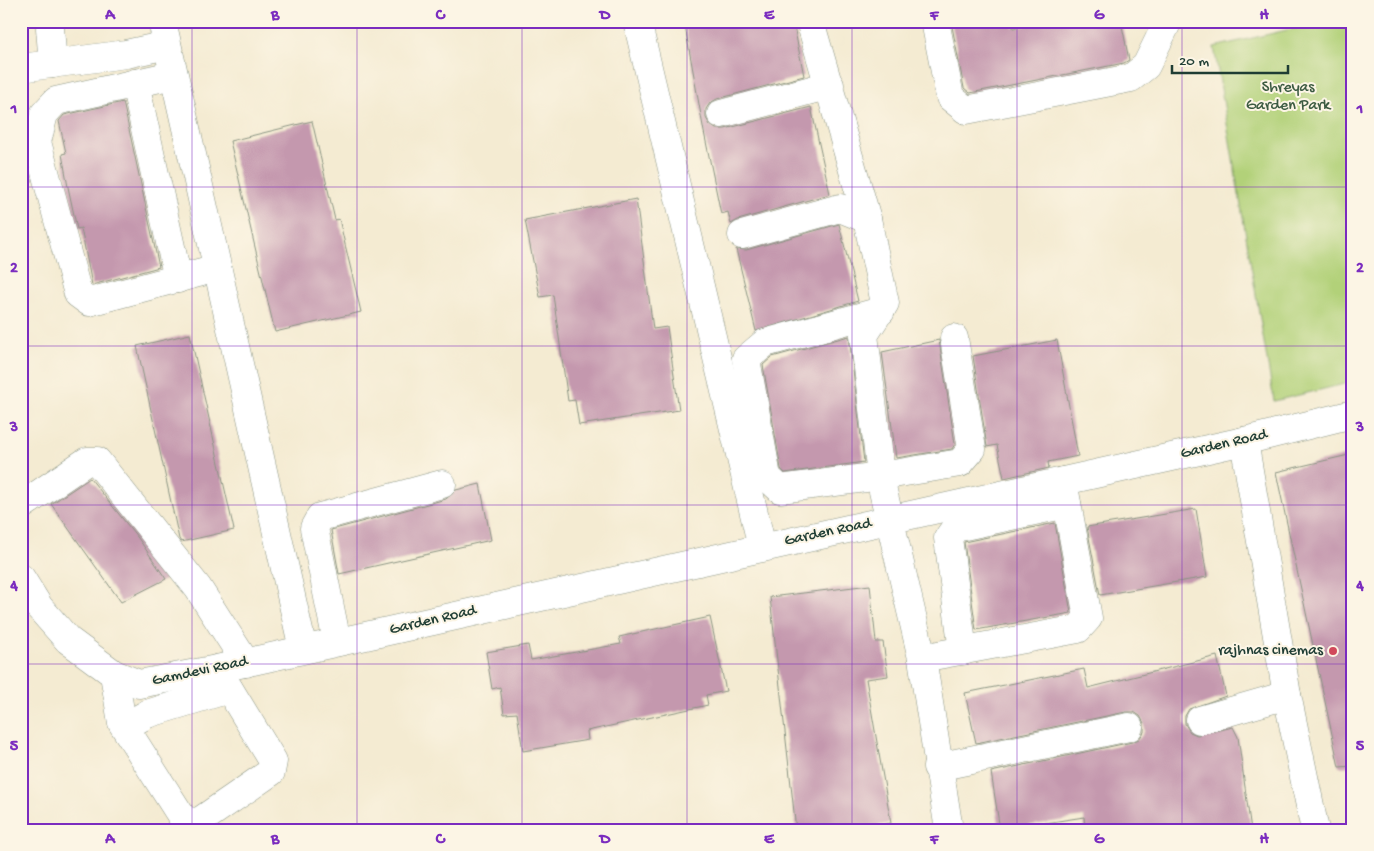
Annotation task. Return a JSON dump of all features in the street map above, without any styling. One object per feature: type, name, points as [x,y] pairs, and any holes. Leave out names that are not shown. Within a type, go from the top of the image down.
[{"type":"street","points":[[637,21],[762,548]]},
{"type":"street","points":[[810,21],[830,85],[867,219],[885,303],[864,335],[881,476],[922,658],[937,766],[949,830]]},
{"type":"street","points":[[935,21],[950,97],[966,110],[1131,78],[1146,66],[1168,21]]},
{"type":"street","points":[[50,28],[53,64]]},
{"type":"street","points":[[21,68],[126,54],[164,33],[303,650]]},
{"type":"street","points":[[173,75],[56,101],[44,114],[36,142],[78,294],[89,302],[217,268]]},
{"type":"street","points":[[136,83],[178,279]]},
{"type":"street","points":[[721,114],[830,85]]},
{"type":"street","points":[[742,235],[840,208],[867,219]]},
{"type":"street","points":[[881,311],[765,344],[746,359],[767,477],[780,489],[881,476],[960,463],[972,449],[954,338]]},
{"type":"street","name":"Garden Road","points":[[303,650],[891,519],[1065,492],[1244,441],[1353,414]]},
{"type":"street","points":[[1244,441],[1287,695],[1315,830]]},
{"type":"street","points":[[21,506],[87,461],[97,461],[198,588],[246,662]]},
{"type":"street","points":[[336,642],[314,528],[320,518],[442,484]]},
{"type":"street","points":[[922,658],[963,651],[1078,629],[1088,618],[1065,492],[955,528],[948,538],[963,651]]},
{"type":"street","name":"Gamdevi Road","points":[[21,578],[39,607],[68,640],[114,674],[139,684],[223,679],[246,662],[303,650]]},
{"type":"street","points":[[114,674],[122,723],[186,822],[200,821],[271,772],[273,761],[223,679],[147,714],[125,727]]},
{"type":"street","points":[[1200,720],[1287,695]]},
{"type":"street","points":[[937,766],[1129,727]]},
{"type":"green space","name":"Shreyas Garden Park","points":[[1325,21],[1353,21],[1353,382],[1274,401],[1214,47]]},
{"type":"building","points":[[684,21],[793,21],[804,76],[717,99],[710,103],[706,109],[706,118],[710,125],[716,129],[725,129],[811,107],[830,194],[738,220],[731,224],[728,212],[721,214]]},
{"type":"building","points":[[951,21],[1012,21],[1013,28],[1051,21],[1121,21],[1129,60],[1124,63],[970,93],[964,88]]},
{"type":"building","points":[[123,102],[159,267],[92,285],[81,228],[77,229],[68,187],[62,154],[66,153],[59,121],[64,115]]},
{"type":"building","points":[[312,121],[335,220],[339,219],[361,312],[275,332],[230,141]]},
{"type":"building","points":[[636,199],[653,329],[667,327],[679,410],[579,425],[575,400],[568,401],[553,295],[540,297],[525,220]]},
{"type":"building","points":[[839,224],[858,301],[756,331],[736,249],[746,250]]},
{"type":"building","points":[[190,334],[234,530],[181,542],[137,346]]},
{"type":"building","points":[[849,336],[864,462],[785,473],[781,469],[763,365],[772,357]]},
{"type":"building","points":[[939,340],[955,444],[952,449],[896,458],[882,352]]},
{"type":"building","points":[[1057,340],[1078,456],[1048,462],[1049,468],[1004,478],[997,445],[987,447],[973,356]]},
{"type":"building","name":"rajhnas cinemas","points":[[1353,454],[1353,766],[1339,767],[1276,472]]},
{"type":"building","points":[[90,478],[138,538],[166,579],[121,602],[51,504]]},
{"type":"building","points":[[480,484],[491,540],[339,574],[331,530],[446,499],[456,490]]},
{"type":"building","points":[[1196,509],[1207,577],[1100,595],[1087,527]]},
{"type":"building","points":[[1055,523],[1071,613],[976,630],[964,542]]},
{"type":"building","points":[[870,585],[876,642],[883,642],[888,676],[866,679],[891,823],[855,830],[796,830],[770,597]]},
{"type":"building","points":[[710,617],[726,691],[706,695],[708,705],[587,731],[588,740],[523,751],[517,713],[504,714],[500,687],[492,689],[486,652],[528,645],[531,660],[621,644],[619,637]]},
{"type":"building","points":[[1217,656],[1226,696],[1189,709],[1185,716],[1185,724],[1190,732],[1197,735],[1233,727],[1238,737],[1251,830],[1085,830],[1084,817],[1000,830],[991,772],[1132,742],[1139,739],[1144,732],[1144,723],[1140,716],[1134,712],[1126,712],[976,743],[965,693],[1084,669],[1088,688]]},
{"type":"place","name":"rajhnas cinemas","points":[[1333,651]]}]
